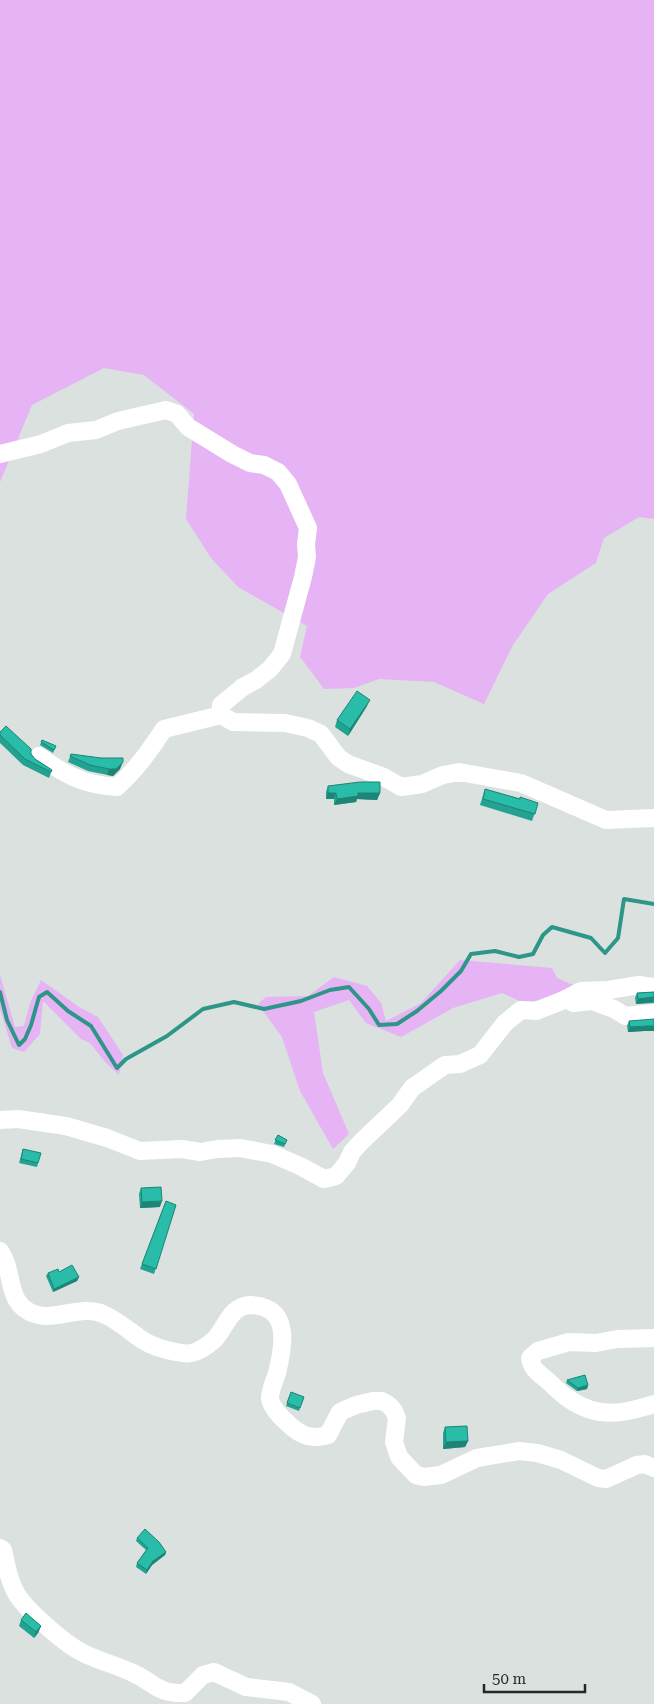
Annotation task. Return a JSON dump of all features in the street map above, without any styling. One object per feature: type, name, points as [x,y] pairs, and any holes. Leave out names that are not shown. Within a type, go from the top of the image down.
[{"type":"street","points":[[0,454],[41,444],[68,432],[96,430],[118,421],[166,410],[177,414],[188,427],[232,454],[250,463],[264,465],[278,472],[288,484],[308,528],[307,557],[303,577],[282,654],[270,669],[221,705],[221,715]]},
{"type":"street","points":[[39,756],[74,778],[96,786],[118,787],[151,749],[164,729],[221,715],[233,722],[284,723],[308,728],[321,734],[338,757],[348,764],[384,777],[401,787],[422,784],[443,775],[459,772],[521,783],[606,820],[654,818]]},
{"type":"street","points":[[0,1120],[18,1120],[66,1126],[107,1138],[140,1151],[182,1149],[200,1152],[217,1148],[240,1148],[272,1154],[324,1179],[336,1176],[347,1163],[352,1152],[400,1105],[412,1088],[445,1065],[460,1064],[480,1055],[505,1023],[521,1010],[536,1011],[581,991],[608,990],[639,985],[654,987]]},
{"type":"street","points":[[557,1003],[592,1001],[614,1009],[625,1016],[654,1013]]},
{"type":"street","points":[[0,1252],[5,1258],[15,1298],[26,1311],[42,1316],[85,1311],[102,1313],[124,1325],[152,1345],[184,1354],[192,1353],[208,1345],[220,1332],[234,1311],[242,1307],[250,1305],[266,1308],[274,1312],[282,1326],[283,1342],[277,1374],[270,1397],[272,1405],[282,1417],[300,1434],[311,1438],[320,1438],[328,1435],[340,1412],[356,1405],[382,1401],[389,1405],[397,1418],[394,1442],[399,1457],[416,1475],[424,1477],[441,1475],[477,1458],[519,1451],[553,1457],[598,1478],[606,1479],[636,1464],[645,1464],[654,1468]]},
{"type":"street","points":[[654,1338],[617,1339],[596,1343],[568,1342],[538,1351],[530,1358],[533,1368],[540,1375],[569,1399],[591,1409],[608,1413],[620,1413],[654,1404]]},
{"type":"street","points":[[0,1548],[3,1550],[15,1592],[28,1608],[81,1652],[134,1673],[161,1691],[185,1693],[203,1675],[214,1672],[246,1687],[289,1692],[312,1704]]},
{"type":"shaded area","points":[[0,0],[654,0],[654,519],[639,517],[604,538],[596,563],[548,594],[513,645],[484,704],[434,682],[379,679],[354,688],[324,689],[300,657],[307,626],[238,587],[211,558],[186,519],[194,414],[144,375],[104,368],[32,405],[0,482]]},
{"type":"shaded area","points":[[460,960],[552,968],[557,978],[573,985],[544,1000],[522,1002],[502,993],[453,1008],[401,1037],[366,1023],[349,1000],[314,1012],[323,1073],[349,1134],[333,1149],[300,1091],[282,1037],[258,1004],[266,997],[308,996],[334,977],[367,986],[381,1003],[386,1021],[421,1003]]},
{"type":"shaded area","points":[[0,975],[15,1027],[24,1026],[30,1003],[41,980],[79,1007],[98,1017],[123,1055],[119,1075],[106,1063],[90,1043],[81,1039],[43,1001],[40,1034],[24,1052],[12,1048],[0,1009]]},
{"type":"building","points":[[357,691],[370,700],[350,729],[337,720]]},
{"type":"building","points":[[6,726],[31,749],[31,754],[35,759],[52,770],[51,772],[25,759],[0,735],[0,732]]},
{"type":"building","points":[[42,740],[56,746],[54,750],[41,742]]},
{"type":"building","points":[[71,754],[101,758],[123,758],[123,762],[116,769],[109,769],[90,765],[70,756]]},
{"type":"building","points":[[360,782],[380,782],[380,793],[358,793],[358,796],[337,799],[336,793],[328,793],[328,786]]},
{"type":"building","points":[[485,789],[538,803],[535,814],[483,799]]},
{"type":"building","points":[[654,992],[654,997],[638,999],[637,993]]},
{"type":"building","points":[[654,1019],[654,1026],[630,1027],[629,1021]]},
{"type":"building","points":[[278,1135],[287,1140],[285,1144],[275,1140]]},
{"type":"building","points":[[23,1149],[41,1153],[38,1163],[21,1159]]},
{"type":"building","points":[[161,1187],[162,1201],[142,1202],[141,1188]]},
{"type":"building","points":[[166,1201],[176,1205],[156,1269],[142,1264]]},
{"type":"building","points":[[72,1265],[79,1277],[54,1289],[48,1273],[58,1269],[59,1272]]},
{"type":"building","points":[[585,1375],[588,1385],[578,1388],[567,1380]]},
{"type":"building","points":[[291,1392],[304,1397],[300,1408],[287,1403]]},
{"type":"building","points":[[467,1426],[468,1441],[446,1442],[445,1427]]},
{"type":"building","points":[[145,1529],[159,1542],[166,1552],[153,1561],[147,1570],[137,1563],[148,1548],[137,1538]]},
{"type":"building","points":[[26,1613],[41,1626],[36,1632],[21,1620]]},
{"type":"waterway","points":[[0,992],[7,1020],[19,1045],[25,1039],[31,1025],[39,997],[47,992],[68,1011],[91,1026],[117,1068],[126,1059],[167,1036],[203,1009],[234,1002],[264,1009],[301,1001],[330,990],[349,987],[369,1009],[379,1025],[397,1024],[417,1011],[441,991],[461,971],[471,954],[495,951],[519,957],[533,954],[543,935],[552,927],[591,938],[605,953],[618,938],[624,899],[654,904]]}]
